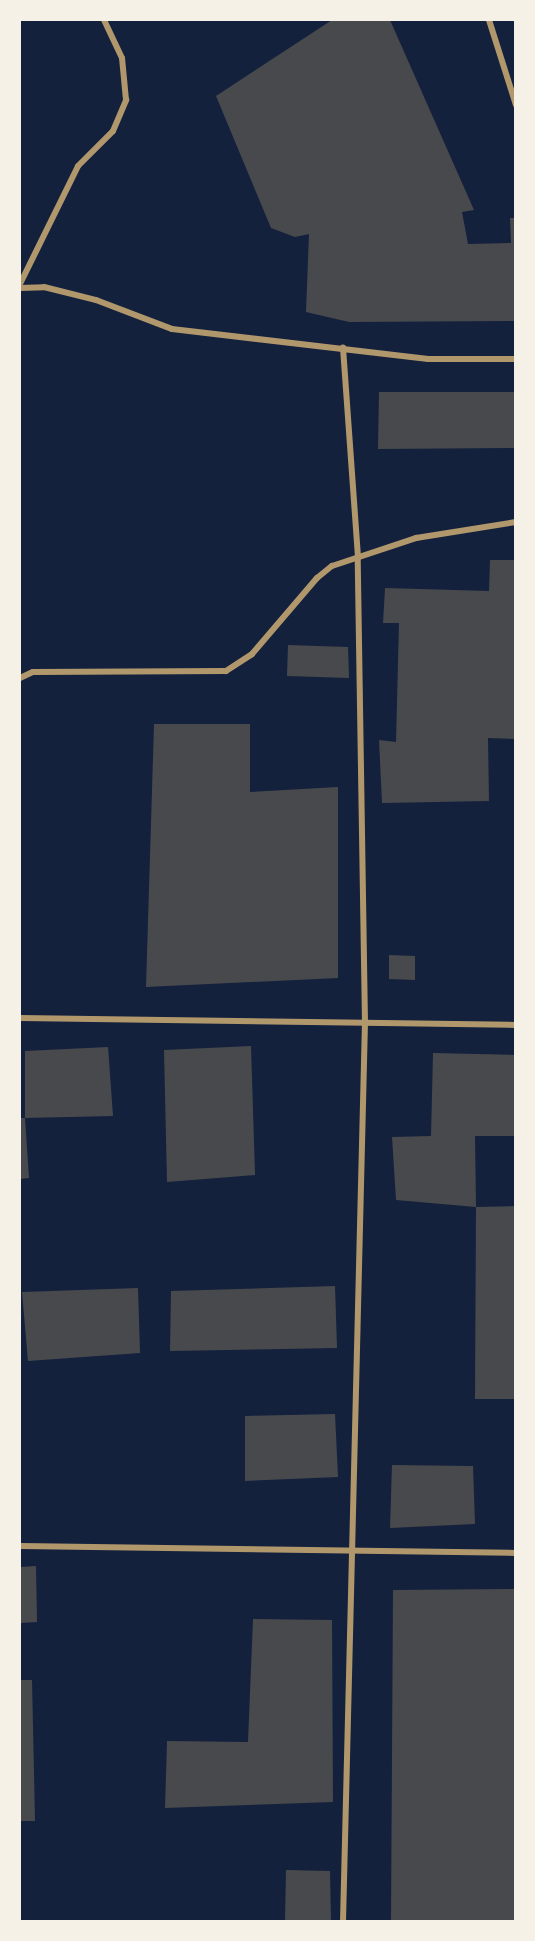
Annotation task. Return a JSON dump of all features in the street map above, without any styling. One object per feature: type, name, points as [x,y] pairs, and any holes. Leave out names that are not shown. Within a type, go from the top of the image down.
[{"type":"street","points":[[104,20],[122,58],[126,100],[113,131],[78,166],[20,286],[44,287],[86,298],[172,329],[428,358],[516,358]]},
{"type":"street","points":[[489,20],[516,105]]},
{"type":"street","points":[[343,348],[358,557],[365,1024],[343,1922]]},
{"type":"street","points":[[20,678],[33,672],[226,671],[252,654],[317,578],[332,566],[416,538],[516,522]]},
{"type":"street","points":[[20,1018],[516,1025]]},
{"type":"street","points":[[20,1546],[516,1553]]},
{"type":"building","points":[[332,20],[390,20],[474,210],[462,212],[468,244],[511,243],[510,218],[516,218],[516,321],[349,322],[306,312],[309,234],[295,237],[271,228],[216,96]]},
{"type":"building","points":[[379,392],[516,392],[516,448],[378,449]]},
{"type":"building","points":[[490,560],[516,560],[516,739],[488,738],[489,801],[382,803],[379,740],[396,742],[399,623],[383,623],[385,588],[489,591]]},
{"type":"building","points":[[288,645],[348,647],[349,678],[287,676]]},
{"type":"building","points":[[154,724],[250,724],[250,792],[338,787],[338,978],[146,987]]},
{"type":"building","points":[[389,955],[415,956],[415,980],[389,979]]},
{"type":"building","points":[[251,1046],[255,1175],[167,1182],[164,1050]]},
{"type":"building","points":[[108,1047],[113,1116],[25,1118],[25,1051]]},
{"type":"building","points":[[433,1053],[516,1055],[516,1136],[475,1136],[476,1207],[396,1200],[392,1137],[431,1136]]},
{"type":"building","points":[[20,1118],[25,1118],[29,1178],[20,1179]]},
{"type":"building","points":[[516,1206],[516,1399],[475,1399],[476,1207]]},
{"type":"building","points":[[335,1286],[337,1348],[170,1351],[171,1291]]},
{"type":"building","points":[[138,1288],[140,1353],[28,1361],[22,1292]]},
{"type":"building","points":[[335,1414],[338,1477],[245,1481],[245,1416]]},
{"type":"building","points":[[392,1465],[473,1466],[475,1524],[390,1528]]},
{"type":"building","points":[[36,1566],[37,1622],[20,1623],[20,1567]]},
{"type":"building","points":[[516,1589],[516,1922],[391,1922],[393,1590]]},
{"type":"building","points":[[253,1619],[332,1620],[333,1802],[165,1808],[167,1741],[248,1742]]},
{"type":"building","points":[[20,1680],[32,1680],[35,1821],[20,1821]]},
{"type":"building","points":[[286,1870],[330,1871],[331,1922],[285,1922]]}]
